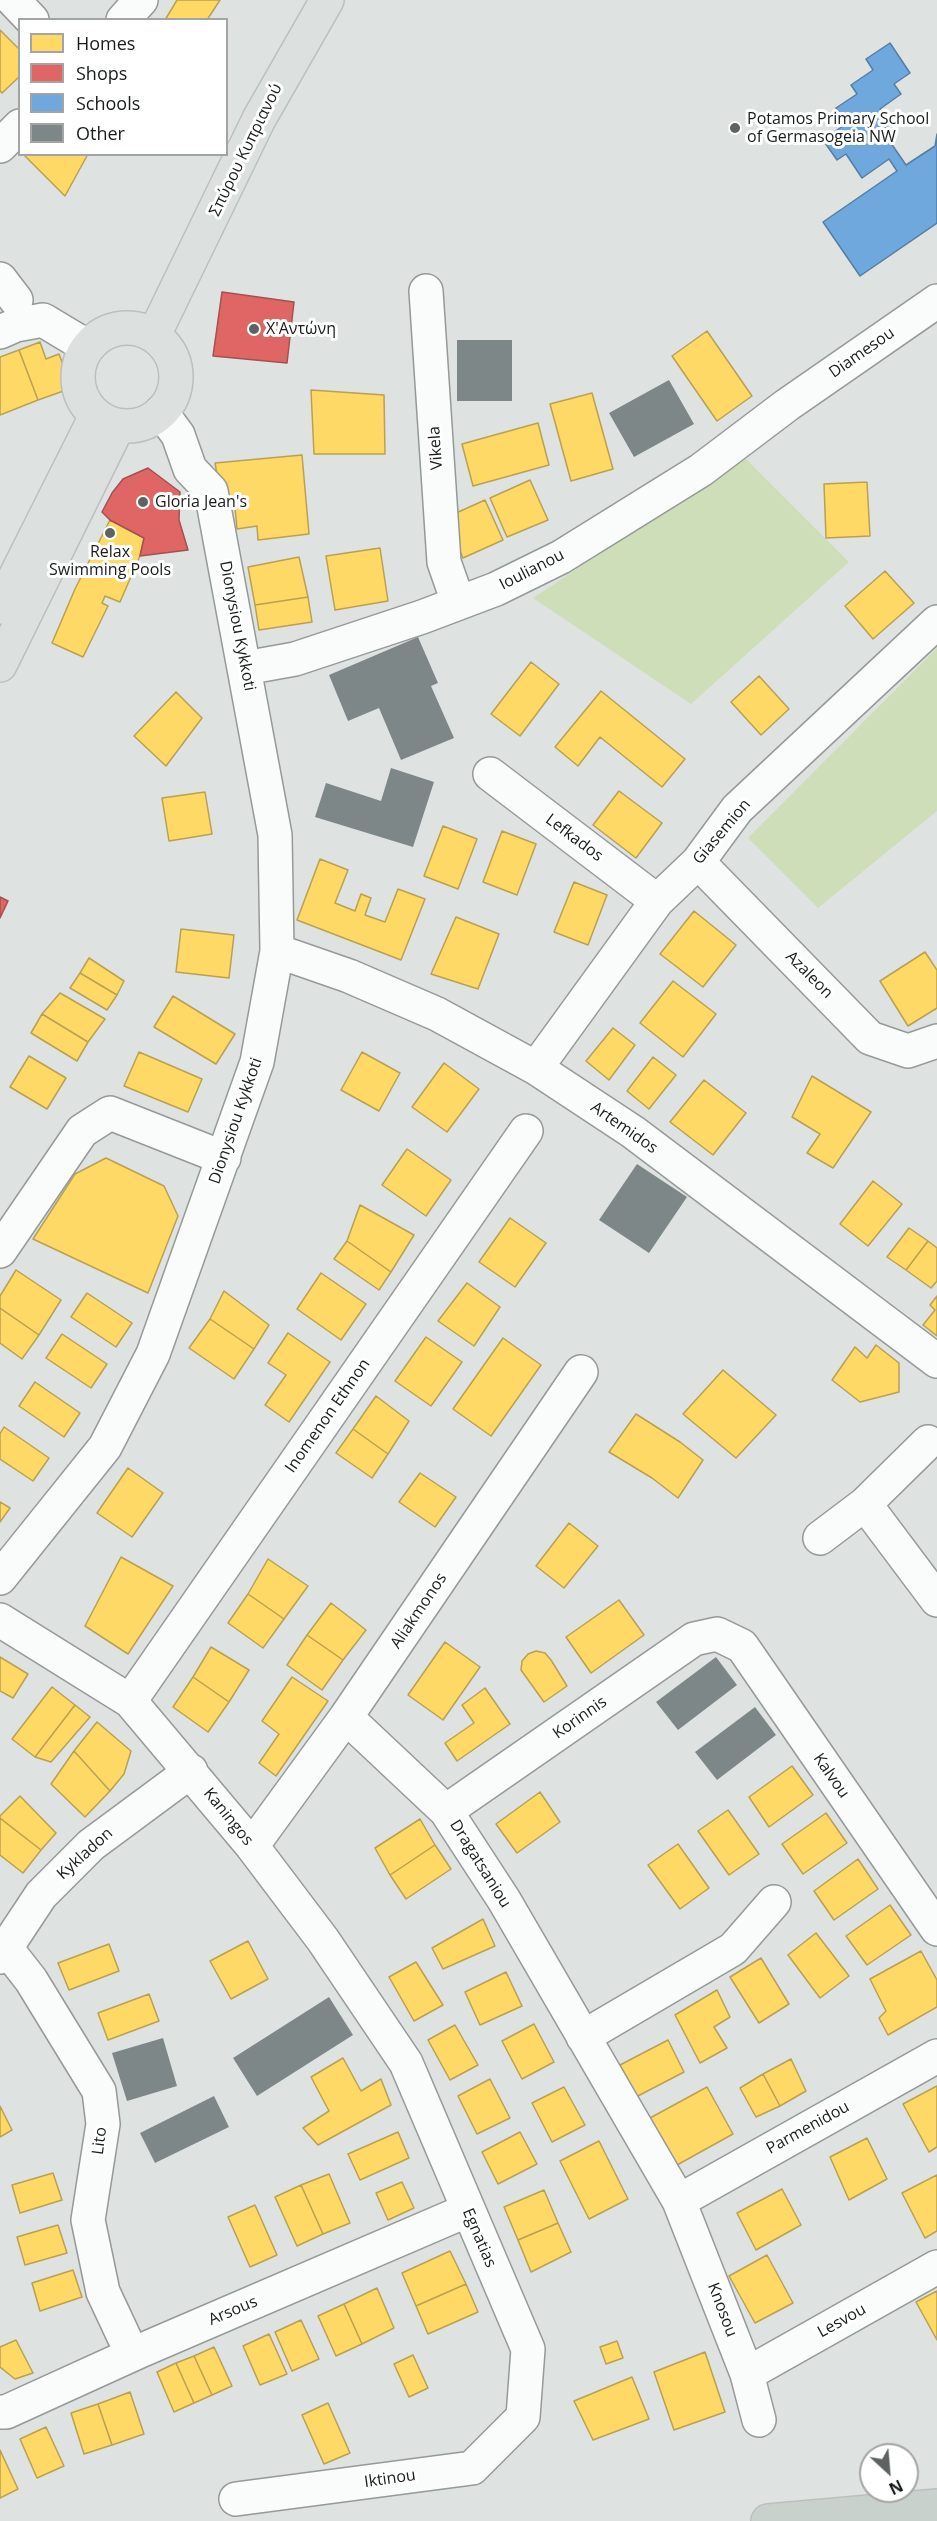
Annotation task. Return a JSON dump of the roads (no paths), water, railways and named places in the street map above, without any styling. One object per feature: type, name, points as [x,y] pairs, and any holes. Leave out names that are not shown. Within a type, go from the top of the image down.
[{"type":"highway","points":[[768,2521],[937,2506]]},
{"type":"main road","name":"Σπύρου Κυπριανού","points":[[228,145],[308,0]]},
{"type":"main road","name":"Σπύρου Κυπριανού","points":[[143,332],[327,0]]},
{"type":"main road","name":"Σπύρου Κυπριανού","points":[[143,332],[223,156]]},
{"type":"main road","points":[[115,330],[143,332],[170,353],[176,369],[176,384],[171,400],[148,422],[134,426],[107,421],[81,395],[78,379],[81,362],[88,347],[100,336],[115,330]]},
{"type":"main road","points":[[0,607],[107,421]]},
{"type":"main road","points":[[0,665],[107,421]]},
{"type":"street","points":[[13,0],[30,18]]},
{"type":"street","points":[[125,18],[141,0]]},
{"type":"street","points":[[0,146],[18,128]]},
{"type":"street","name":"Vikela","points":[[426,291],[444,562],[458,602]]},
{"type":"street","name":"Diamesou","points":[[787,405],[937,300]]},
{"type":"street","points":[[0,332],[16,325],[43,320],[88,347]]},
{"type":"street","name":"Ioulianou","points":[[245,668],[295,659],[422,617],[496,589],[561,557],[701,470],[787,405]]},
{"type":"street","name":"Dionysiou Kykkoti","points":[[0,1578],[105,1447],[153,1354],[257,1062],[277,951],[275,835],[211,491],[190,469],[178,435],[161,412]]},
{"type":"street","name":"Giasemion","points":[[536,1068],[657,902],[698,862],[737,809],[937,622]]},
{"type":"street","name":"Lefkados","points":[[490,774],[657,902]]},
{"type":"street","name":"Azaleon","points":[[698,862],[870,1038],[908,1051],[937,1041]]},
{"type":"street","name":"Artemidos","points":[[277,951],[349,976],[437,1014],[536,1068],[633,1132],[937,1361]]},
{"type":"street","points":[[0,1251],[82,1131],[110,1113],[224,1158]]},
{"type":"street","name":"Inomenon Ethnon","points":[[130,1701],[526,1131]]},
{"type":"street","name":"Aliakmonos","points":[[252,1846],[346,1717],[581,1372]]},
{"type":"street","points":[[820,1538],[865,1504],[928,1442]]},
{"type":"street","points":[[865,1504],[937,1600]]},
{"type":"street","name":"Kaningos","points":[[0,1620],[130,1701],[252,1846],[323,1940],[406,2063]]},
{"type":"street","name":"Korinnis","points":[[446,1811],[694,1639],[717,1634]]},
{"type":"street","name":"Kalvou","points":[[717,1634],[742,1647],[937,1929]]},
{"type":"street","name":"Dragatsaniou","points":[[346,1717],[446,1811],[504,1900],[679,2200]]},
{"type":"street","name":"Kykladon","points":[[3,1952],[41,1895],[91,1845],[191,1771]]},
{"type":"street","points":[[583,2037],[733,1949],[774,1902]]},
{"type":"street","name":"Lito","points":[[3,1952],[31,1980],[99,2091],[103,2124],[88,2220],[104,2292],[132,2354]]},
{"type":"street","name":"Parmenidou","points":[[679,2200],[937,2056]]},
{"type":"street","name":"Egnatias","points":[[406,2063],[528,2349],[523,2417]]},
{"type":"street","name":"Knosou","points":[[679,2200],[747,2374],[759,2420]]},
{"type":"street","name":"Arsous","points":[[0,2412],[6,2412],[132,2354],[468,2211]]},
{"type":"street","name":"Lesvou","points":[[747,2374],[937,2268]]},
{"type":"street","name":"Iktinou","points":[[236,2499],[472,2468],[523,2417]]},
{"type":"place","name":"Potamos Primary School of Germasogeia NW","points":[[735,128]]},
{"type":"place","name":"Χ'Αντώνη","points":[[254,329]]},
{"type":"place","name":"Gloria Jean's","points":[[143,502]]},
{"type":"place","name":"Relax Swimming Pools","points":[[110,533]]}]
